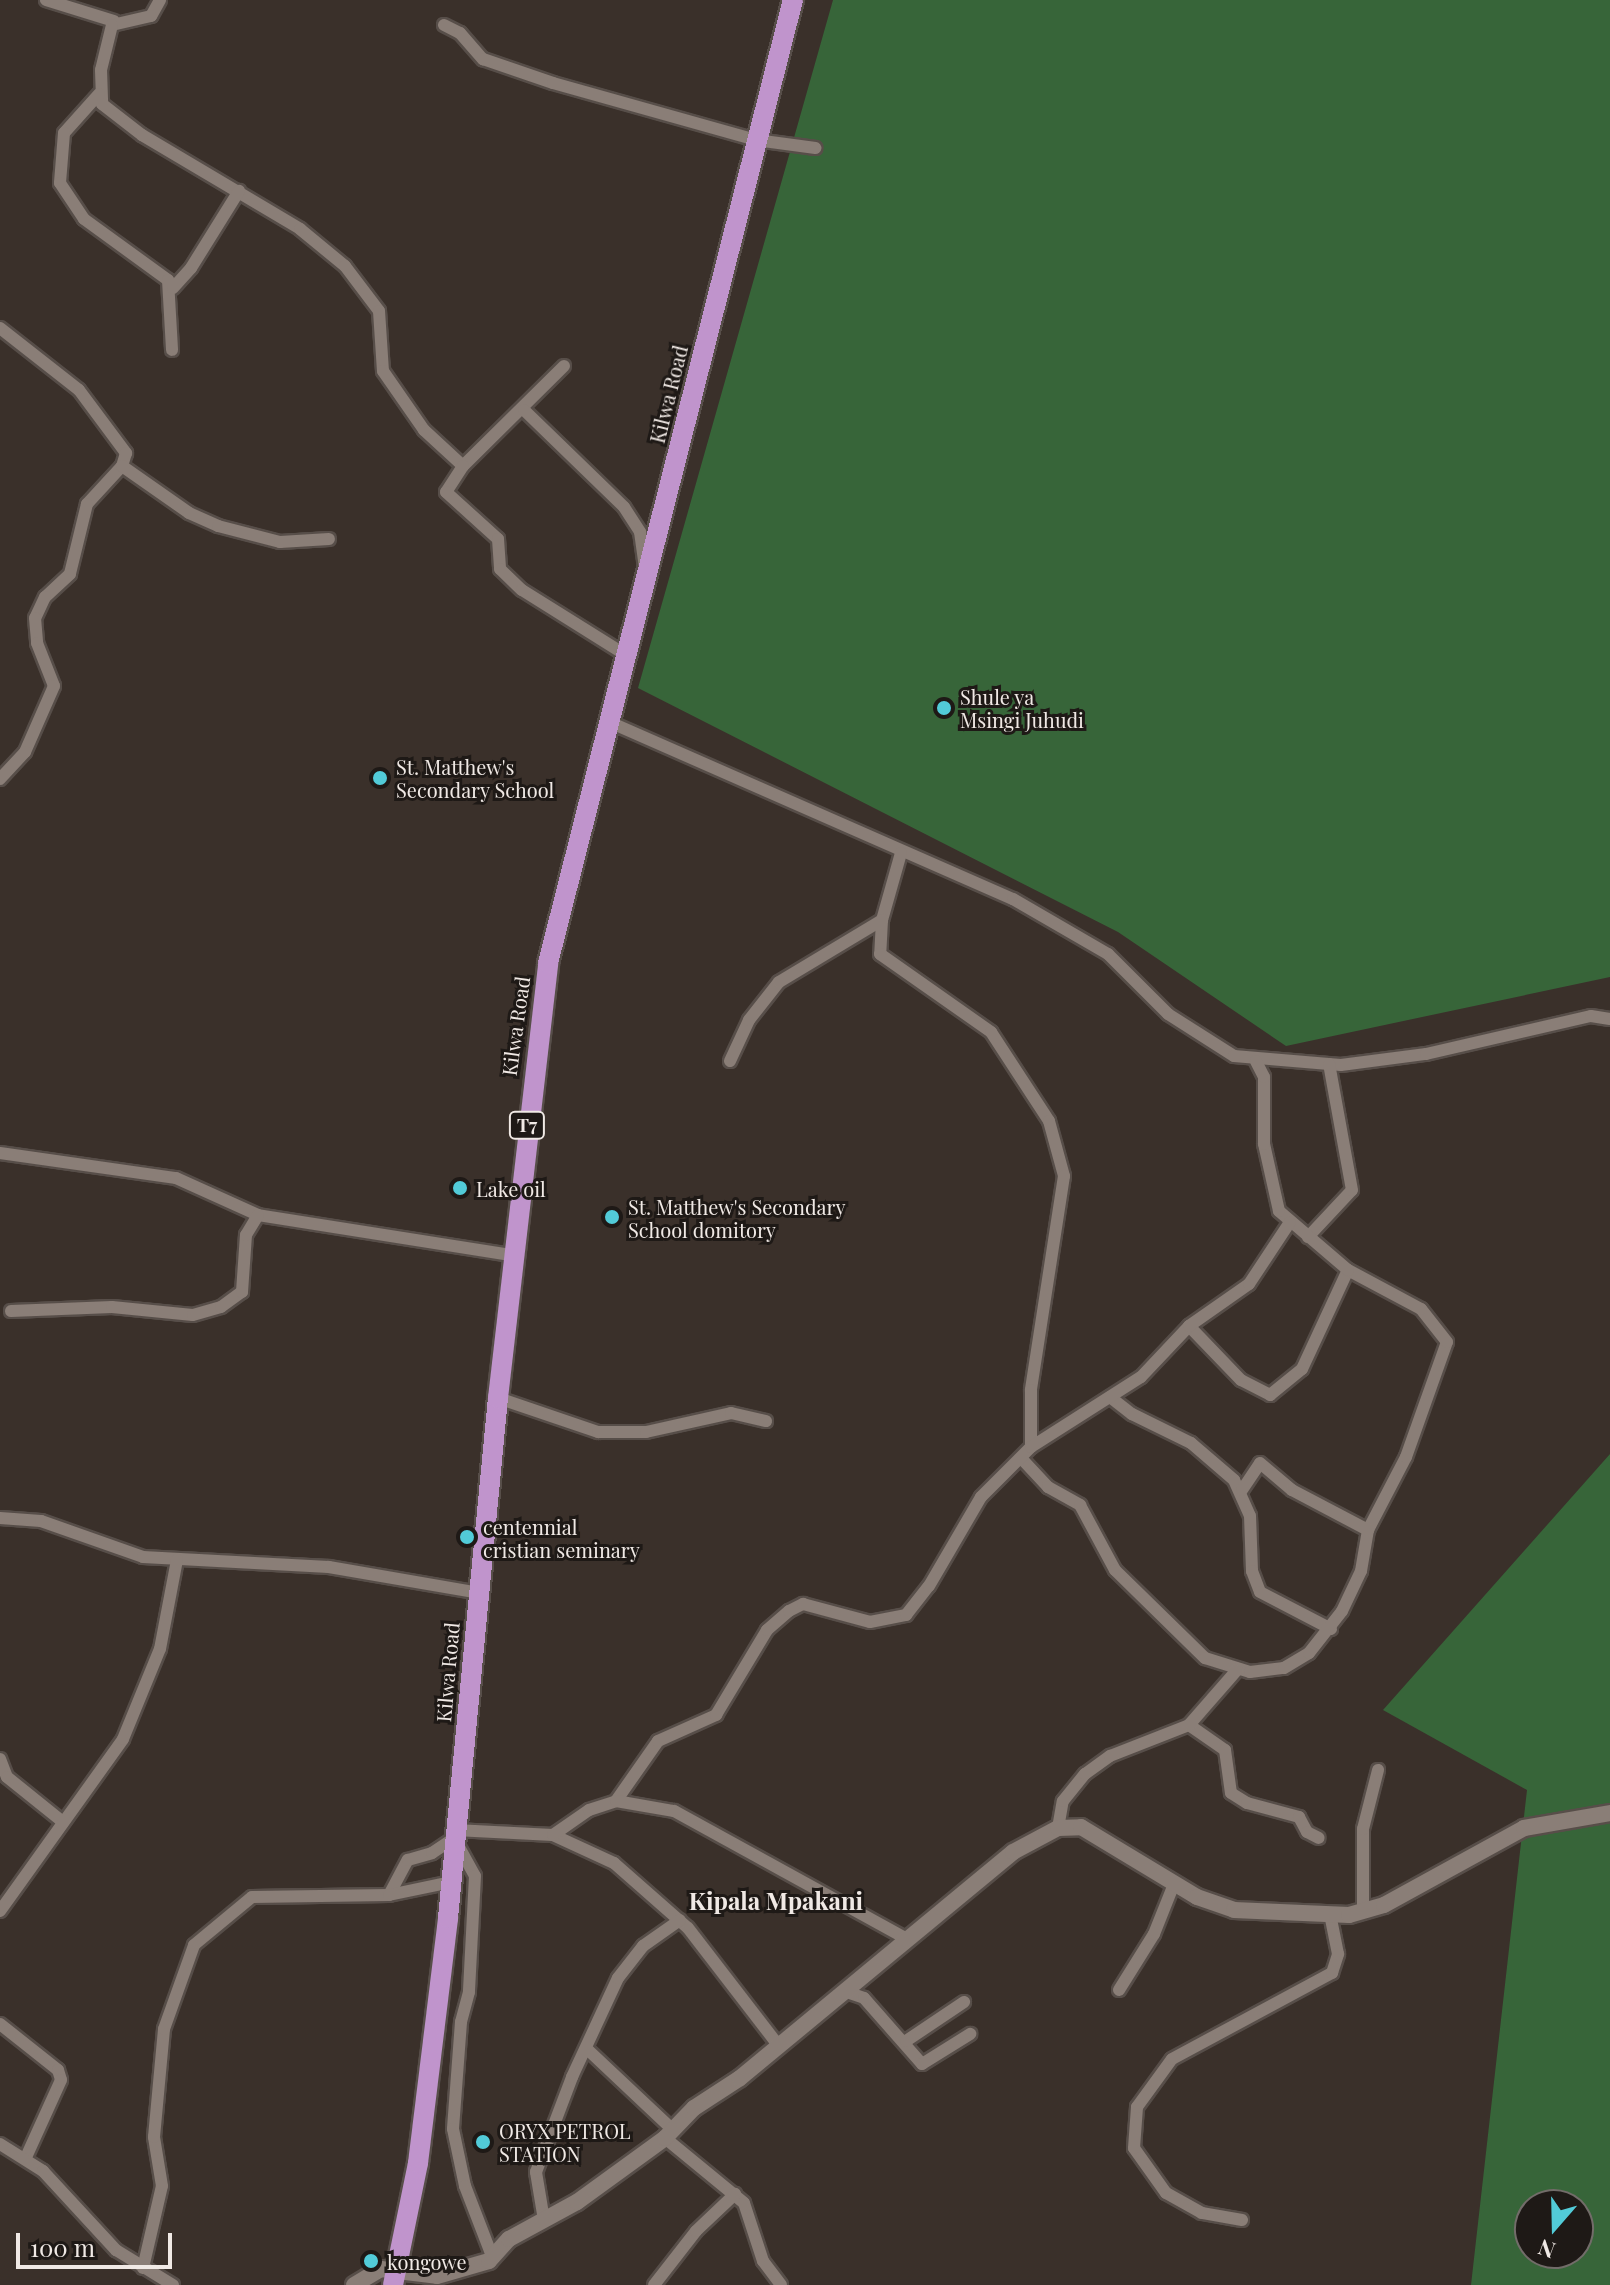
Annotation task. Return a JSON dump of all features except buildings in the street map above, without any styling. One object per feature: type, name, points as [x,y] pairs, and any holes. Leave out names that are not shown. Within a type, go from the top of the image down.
[{"type":"highway","name":"Kilwa Road","points":[[394,2279],[418,2163],[451,1882],[498,1398],[548,963],[623,653],[793,0]]},
{"type":"main road","points":[[354,2285],[381,2269],[394,2279],[457,2273],[492,2256],[509,2239],[544,2220],[669,2134],[1013,1852],[1058,1828],[1081,1827],[1174,1884],[1234,1910],[1330,1914],[1363,1912],[1524,1828],[1610,1813]]},
{"type":"street","points":[[46,0],[114,21],[151,16],[160,0]]},
{"type":"street","points":[[114,21],[99,94],[64,133],[60,183],[84,219],[173,288]]},
{"type":"street","points":[[444,25],[460,33],[480,57],[496,64],[756,140],[815,148]]},
{"type":"street","points":[[99,94],[117,118],[239,191],[324,247],[361,286],[381,317],[383,371],[424,430],[463,466]]},
{"type":"street","points":[[172,350],[173,288],[239,191]]},
{"type":"street","points":[[0,328],[79,390],[125,450],[122,466],[87,504],[70,574],[45,597],[35,618],[37,643],[54,686],[25,752],[0,779]]},
{"type":"street","points":[[564,366],[524,410],[463,466],[447,495],[498,539],[502,571],[554,613],[623,653]]},
{"type":"street","points":[[524,410],[631,516],[640,532],[646,573]]},
{"type":"street","points":[[122,466],[189,513],[218,526],[280,542],[329,539]]},
{"type":"street","points":[[607,721],[901,853],[1013,899],[1118,962],[1195,1035],[1224,1053],[1256,1061],[1329,1064],[1426,1054],[1591,1016],[1610,1019]]},
{"type":"street","points":[[901,853],[882,920],[880,954],[991,1032],[1049,1121],[1058,1153],[1064,1182],[1031,1390],[1031,1447]]},
{"type":"street","points":[[730,1061],[749,1020],[779,982],[882,920]]},
{"type":"street","points":[[1021,1458],[1048,1487],[1080,1505],[1115,1570],[1168,1626],[1205,1658],[1237,1670],[1284,1668],[1309,1653],[1331,1629],[1361,1571],[1368,1530],[1406,1457],[1447,1342],[1402,1295],[1348,1270],[1290,1222],[1273,1197],[1264,1144],[1266,1089],[1256,1061]]},
{"type":"street","points":[[1308,1237],[1351,1194],[1329,1064]]},
{"type":"street","points":[[0,1153],[176,1178],[258,1215],[516,1256]]},
{"type":"street","points":[[11,1311],[120,1308],[193,1315],[221,1307],[242,1292],[246,1235],[258,1215]]},
{"type":"street","points":[[616,1801],[658,1741],[716,1715],[767,1630],[789,1611],[803,1604],[870,1622],[906,1615],[929,1586],[972,1510],[1031,1447],[1141,1377],[1189,1326],[1256,1277],[1290,1222]]},
{"type":"street","points":[[1189,1326],[1247,1385],[1270,1395],[1302,1369],[1348,1270]]},
{"type":"street","points":[[1110,1397],[1132,1414],[1191,1443],[1242,1490],[1250,1516],[1252,1571],[1260,1592],[1331,1629]]},
{"type":"street","points":[[498,1398],[598,1432],[646,1432],[731,1413],[766,1421]]},
{"type":"street","points":[[1242,1490],[1260,1463],[1292,1490],[1368,1530]]},
{"type":"street","points":[[0,1518],[41,1521],[143,1557],[329,1567],[479,1593]]},
{"type":"street","points":[[0,1911],[114,1756],[149,1682],[177,1560]]},
{"type":"street","points":[[1058,1828],[1063,1801],[1097,1764],[1189,1725],[1237,1670]]},
{"type":"street","points":[[1189,1725],[1225,1750],[1231,1793],[1247,1803],[1299,1817],[1307,1832],[1319,1838]]},
{"type":"street","points":[[0,1759],[7,1777],[63,1822]]},
{"type":"street","points":[[1363,1912],[1363,1829],[1378,1770]]},
{"type":"street","points":[[553,1835],[589,1810],[616,1801],[686,1815],[905,1938]]},
{"type":"street","points":[[455,1834],[477,1889],[453,2129],[465,2186],[492,2256]]},
{"type":"street","points":[[389,1895],[408,1860],[455,1834],[553,1835],[614,1863],[680,1920],[778,2045]]},
{"type":"street","points":[[143,2268],[162,2186],[154,2137],[164,2029],[187,1954],[235,1906],[252,1897],[389,1895],[451,1882]]},
{"type":"street","points":[[1119,1990],[1154,1934],[1174,1884]]},
{"type":"street","points":[[1242,2220],[1202,2213],[1166,2193],[1134,2148],[1137,2107],[1172,2059],[1332,1973],[1338,1954],[1330,1914]]},
{"type":"street","points":[[544,2220],[536,2172],[542,2147],[623,1971],[643,1946],[680,1920]]},
{"type":"street","points":[[844,1991],[864,1998],[925,2064],[970,2034]]},
{"type":"street","points":[[906,2041],[964,2002]]},
{"type":"street","points":[[0,2024],[58,2070],[61,2080],[26,2157]]},
{"type":"street","points":[[587,2049],[669,2134],[735,2194],[753,2222],[763,2261],[781,2285]]},
{"type":"street","points":[[0,2144],[26,2157],[103,2239],[173,2285]]},
{"type":"street","points":[[654,2285],[696,2231],[735,2194]]},
{"type":"green space","points":[[833,0],[1610,0],[1610,977],[1286,1046],[1118,932],[638,688]]},
{"type":"green space","points":[[1610,1454],[1610,2285],[1471,2285],[1527,1790],[1383,1710]]},
{"type":"place","name":"Shule ya Msingi Juhudi","points":[[944,708]]},
{"type":"place","name":"St. Matthew's Secondary School","points":[[380,778]]},
{"type":"place","name":"Lake oil","points":[[460,1188]]},
{"type":"place","name":"St. Matthew's Secondary School domitory","points":[[612,1217]]},
{"type":"place","name":"centennial cristian seminary","points":[[467,1537]]},
{"type":"place","name":"ORYX PETROL STATION","points":[[483,2142]]},
{"type":"place","name":"kongowe","points":[[371,2261]]},
{"type":"district","name":"Kipala Mpakani","points":[[776,1901]]}]
